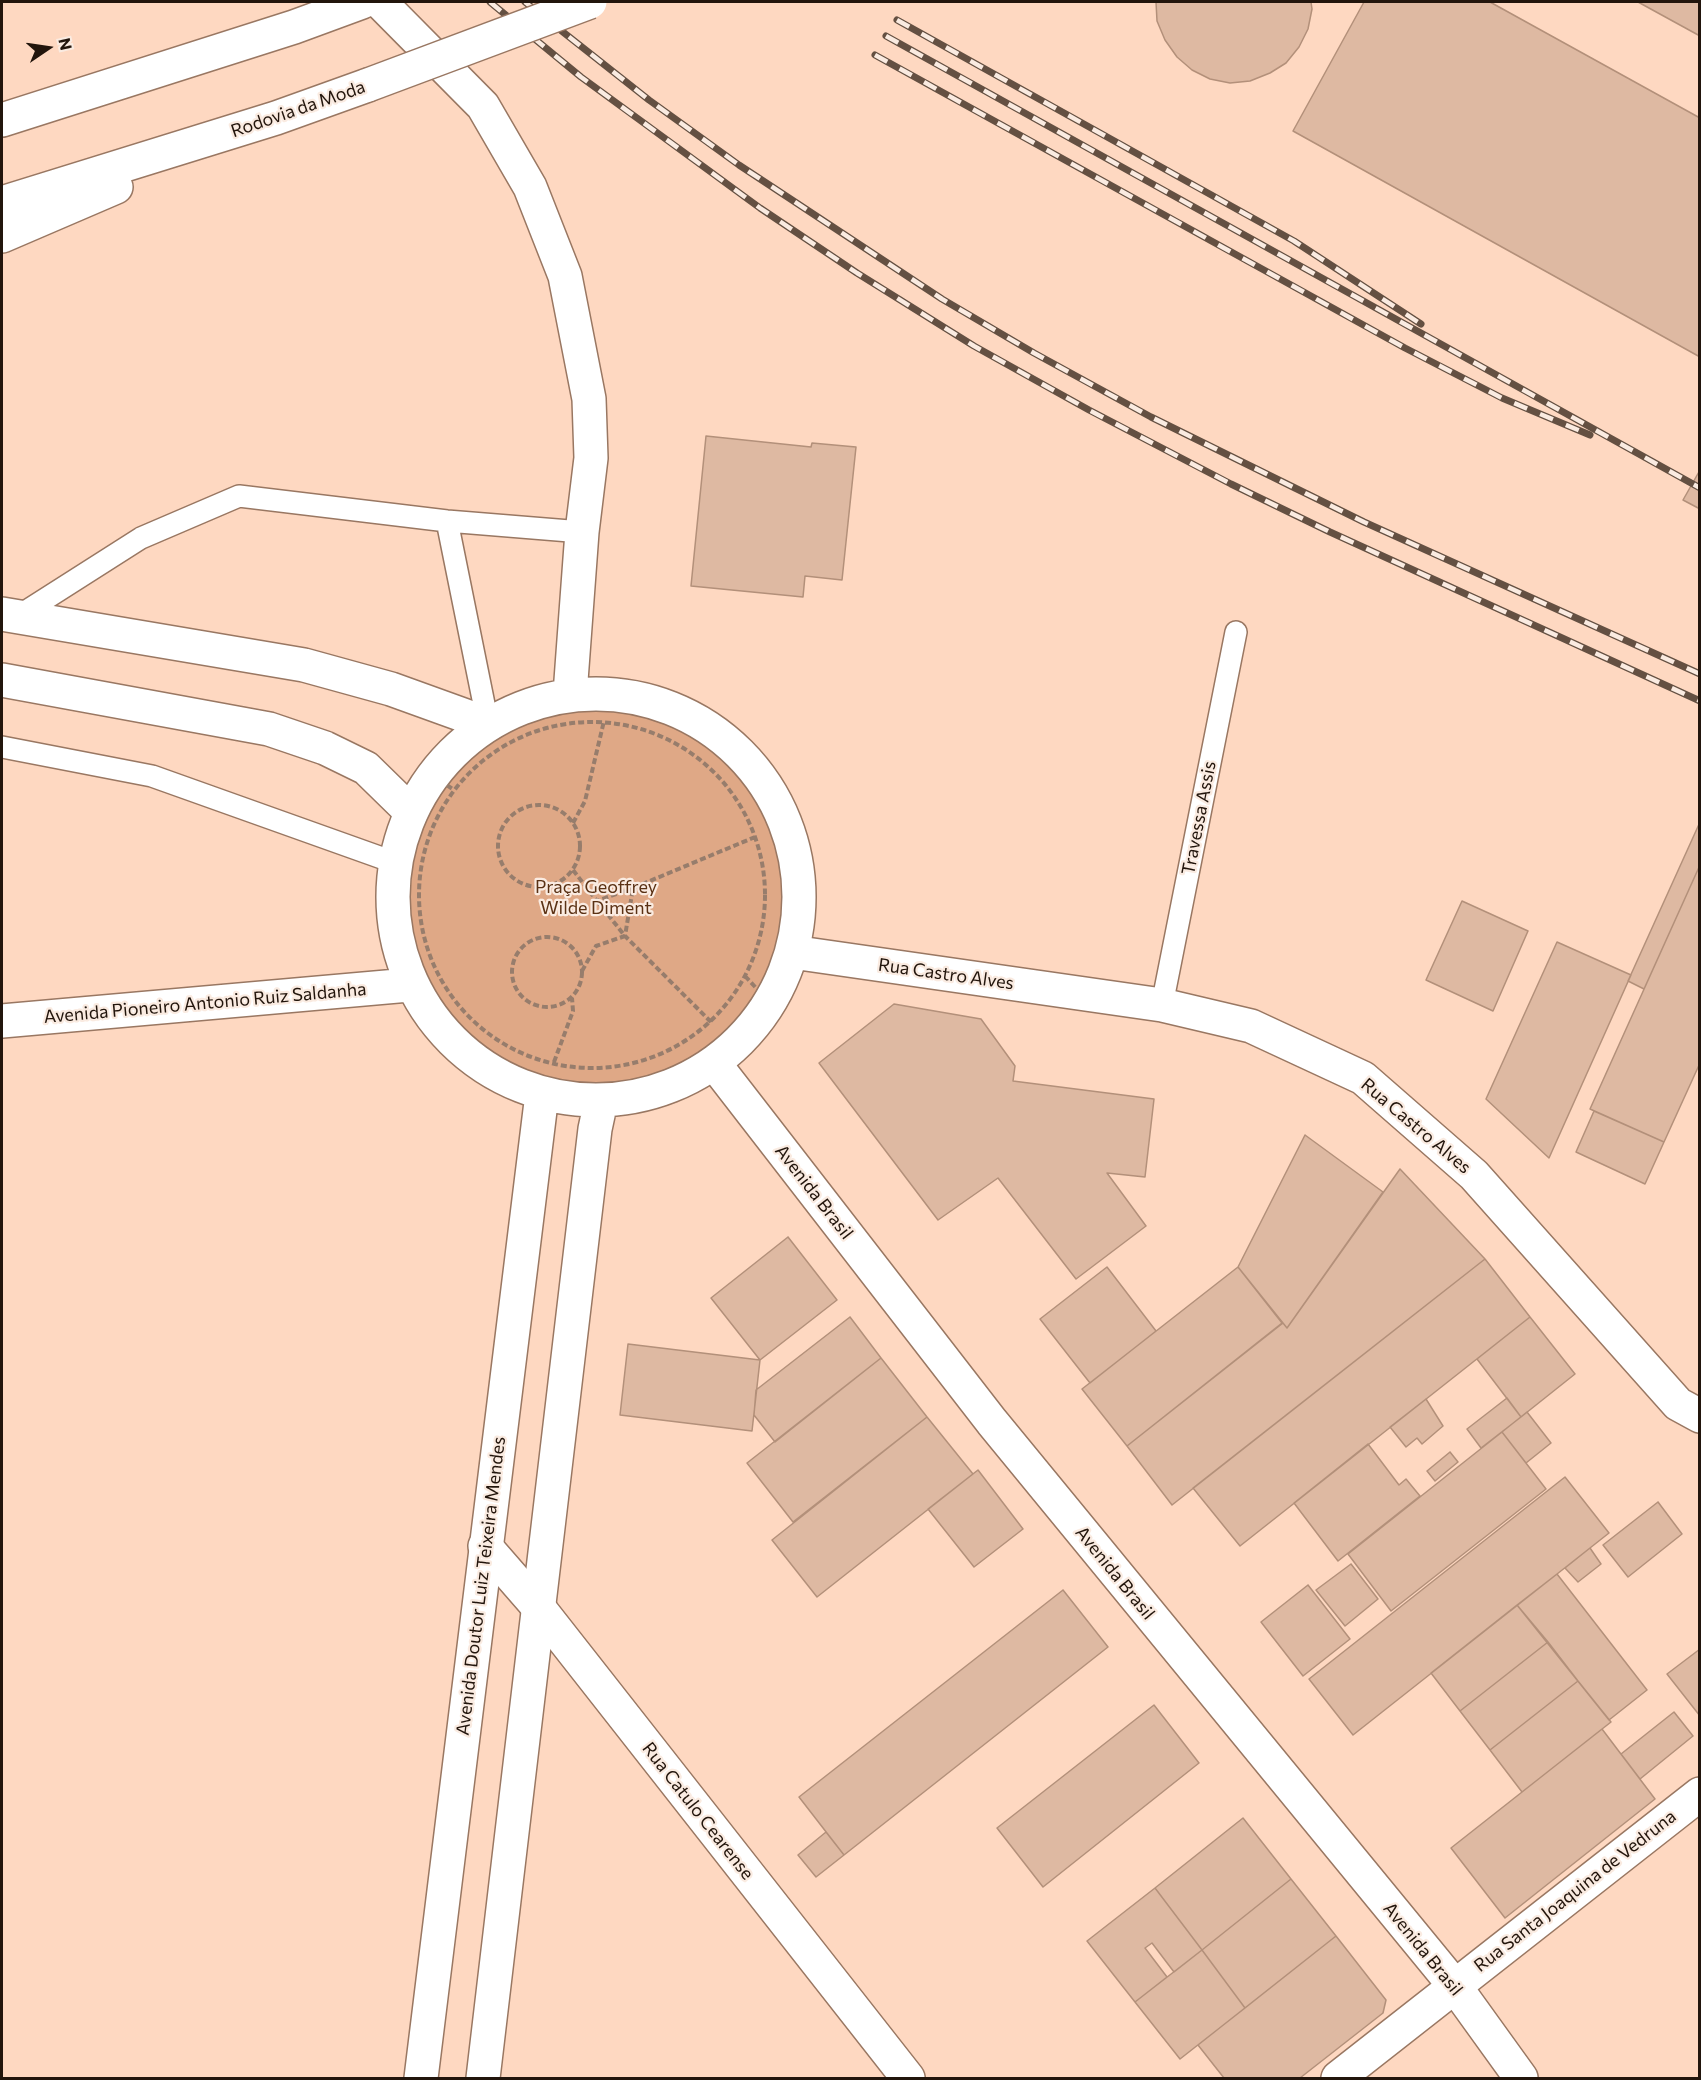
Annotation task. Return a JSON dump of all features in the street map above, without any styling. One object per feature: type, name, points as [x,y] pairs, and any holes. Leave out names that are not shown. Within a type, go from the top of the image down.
[{"type":"main road","points":[[2,120],[294,27],[362,2]]},
{"type":"main road","points":[[380,2],[483,106],[530,187],[565,276],[589,399],[591,458],[582,532],[570,694]]},
{"type":"main road","name":"Rodovia da Moda","points":[[2,203],[276,118],[590,2]]},
{"type":"main road","points":[[2,236],[276,118]]},
{"type":"main road","points":[[9,616],[304,665],[391,689],[488,724]]},
{"type":"main road","points":[[2,680],[269,729],[325,748],[366,768],[411,812]]},
{"type":"main road","points":[[570,694],[636,696],[699,720],[755,767],[785,820],[799,885],[792,952],[770,1003],[745,1036],[714,1063],[660,1091],[602,1101],[548,1079],[499,1076],[461,1049],[410,985],[393,915],[396,862],[411,812],[443,783],[457,747],[488,724],[527,704],[570,694]]},
{"type":"main road","name":"Rua Castro Alves","points":[[792,952],[1162,1005],[1251,1026],[1363,1078],[1474,1175],[1689,1410],[1700,1432]]},
{"type":"main road","name":"Avenida Pioneiro Antonio Ruiz Saldanha","points":[[2,1021],[410,985]]},
{"type":"main road","name":"Avenida Brasil","points":[[714,1063],[992,1422],[1454,1985],[1521,2079]]},
{"type":"main road","name":"Avenida Doutor Luiz Teixeira Mendes","points":[[421,2079],[485,1546],[548,1079]]},
{"type":"main road","points":[[483,2079],[595,1129],[602,1101]]},
{"type":"main road","name":"Rua Catulo Cearense","points":[[485,1546],[539,1608],[908,2079]]},
{"type":"main road","name":"Rua Santa Joaquina de Vedruna","points":[[1338,2079],[1454,1985],[1700,1794]]},
{"type":"lane","points":[[9,616],[141,538],[239,496],[447,521],[582,532]]},
{"type":"lane","points":[[447,521],[488,724]]},
{"type":"lane","name":"Travessa Assis","points":[[1162,1005],[1236,632]]},
{"type":"lane","points":[[2,747],[152,776],[396,862]]},
{"type":"path","points":[[573,823],[585,801],[604,722]]},
{"type":"path","points":[[604,722],[653,733],[697,757],[732,793],[755,837],[764,884],[761,931],[745,976],[730,1000],[711,1022],[677,1047],[637,1063],[548,1079],[468,1017],[439,977],[422,931],[419,881],[443,783],[520,737],[562,724],[604,722]]},
{"type":"path","points":[[537,804],[551,806],[564,813],[573,823],[579,834],[580,846],[573,870],[563,880],[551,886],[537,888],[511,877],[502,866],[498,853],[498,838],[503,825],[512,814],[524,807],[537,804]]},
{"type":"path","points":[[597,901],[755,837]]},
{"type":"path","points":[[573,870],[625,936],[711,1022]]},
{"type":"path","points":[[625,936],[633,888]]},
{"type":"path","points":[[582,971],[580,959],[573,949],[564,941],[552,938],[530,942],[515,960],[514,983],[528,1002],[539,1007],[550,1008],[572,997],[578,990],[582,971],[596,946],[625,936]]},
{"type":"path","points":[[745,976],[770,1003]]},
{"type":"path","points":[[548,1079],[573,1011],[572,997]]},
{"type":"green space","name":"Praça Geoffrey Wilde Diment","points":[[596,694],[636,698],[692,718],[725,740],[753,768],[775,801],[790,838],[795,857],[799,897],[795,937],[775,993],[753,1026],[725,1054],[692,1076],[655,1091],[636,1096],[596,1100],[556,1096],[500,1076],[467,1054],[439,1026],[417,993],[402,956],[397,937],[393,897],[397,857],[417,801],[439,768],[467,740],[500,718],[537,703],[556,698]]},
{"type":"building","points":[[1156,2],[1311,2],[1312,9],[1308,29],[1299,47],[1286,63],[1250,81],[1230,83],[1210,79],[1192,70],[1177,57],[1165,40],[1157,21]]},
{"type":"building","points":[[1364,2],[1490,2],[1700,118],[1700,357],[1293,131]]},
{"type":"building","points":[[1638,2],[1700,2],[1700,36]]},
{"type":"building","points":[[706,436],[811,447],[812,443],[856,447],[842,580],[805,576],[803,597],[691,586]]},
{"type":"building","points":[[1700,470],[1700,509],[1683,500]]},
{"type":"building","points":[[1700,822],[1700,865],[1644,989],[1628,981]]},
{"type":"building","points":[[1700,865],[1700,1063],[1664,1142],[1590,1109]]},
{"type":"building","points":[[1462,901],[1528,931],[1493,1011],[1426,980]]},
{"type":"building","points":[[1557,942],[1631,975],[1549,1158],[1486,1099]]},
{"type":"building","points":[[894,1004],[981,1019],[1015,1066],[1013,1081],[1154,1099],[1145,1177],[1107,1173],[1146,1226],[1076,1279],[998,1178],[938,1220],[819,1063]]},
{"type":"building","points":[[1594,1111],[1664,1142],[1645,1184],[1576,1152]]},
{"type":"building","points":[[1305,1135],[1383,1192],[1287,1328],[1238,1267]]},
{"type":"building","points":[[1400,1169],[1485,1259],[1172,1505],[1127,1446],[1283,1323],[1287,1328]]},
{"type":"building","points":[[788,1237],[837,1300],[760,1360],[711,1298]]},
{"type":"building","points":[[1485,1259],[1530,1317],[1240,1546],[1193,1488]]},
{"type":"building","points":[[1107,1267],[1156,1331],[1090,1383],[1040,1319]]},
{"type":"building","points":[[1238,1267],[1282,1323],[1127,1446],[1082,1389]]},
{"type":"building","points":[[850,1317],[881,1358],[775,1442],[754,1415],[756,1390]]},
{"type":"building","points":[[1530,1317],[1575,1374],[1521,1417],[1477,1359]]},
{"type":"building","points":[[628,1344],[760,1360],[752,1431],[620,1415]]},
{"type":"building","points":[[881,1358],[927,1417],[793,1522],[747,1463]]},
{"type":"building","points":[[1507,1398],[1521,1417],[1481,1448],[1467,1429]]},
{"type":"building","points":[[1426,1399],[1443,1426],[1422,1444],[1417,1438],[1406,1447],[1390,1427]]},
{"type":"building","points":[[1527,1412],[1551,1443],[1526,1463],[1502,1432]]},
{"type":"building","points":[[927,1417],[973,1474],[817,1597],[772,1540]]},
{"type":"building","points":[[1502,1432],[1546,1489],[1391,1611],[1348,1554]]},
{"type":"building","points":[[1368,1444],[1399,1485],[1406,1479],[1420,1496],[1338,1561],[1294,1503]]},
{"type":"building","points":[[1450,1452],[1458,1462],[1435,1481],[1427,1471]]},
{"type":"building","points":[[978,1470],[1023,1529],[974,1567],[928,1509]]},
{"type":"building","points":[[1565,1477],[1609,1533],[1353,1735],[1309,1679]]},
{"type":"building","points":[[1658,1502],[1682,1534],[1628,1577],[1603,1545]]},
{"type":"building","points":[[1590,1548],[1601,1564],[1578,1582],[1565,1568]]},
{"type":"building","points":[[1351,1564],[1378,1599],[1345,1626],[1316,1590]]},
{"type":"building","points":[[1557,1574],[1647,1690],[1609,1720],[1517,1605]]},
{"type":"building","points":[[1308,1585],[1350,1639],[1303,1676],[1261,1622]]},
{"type":"building","points":[[1063,1590],[1108,1647],[844,1855],[799,1797]]},
{"type":"building","points":[[1517,1605],[1548,1642],[1460,1711],[1431,1673]]},
{"type":"building","points":[[1548,1642],[1578,1681],[1490,1750],[1460,1711]]},
{"type":"building","points":[[1700,1649],[1700,1716],[1667,1674]]},
{"type":"building","points":[[1578,1681],[1611,1722],[1522,1792],[1490,1750]]},
{"type":"building","points":[[1154,1705],[1199,1763],[1043,1887],[997,1828]]},
{"type":"building","points":[[1674,1712],[1693,1736],[1640,1779],[1621,1754]]},
{"type":"building","points":[[1602,1729],[1655,1799],[1505,1918],[1451,1848]]},
{"type":"building","points":[[1243,1818],[1291,1879],[1202,1950],[1155,1888]]},
{"type":"building","points":[[826,1832],[844,1855],[816,1877],[798,1855]]},
{"type":"building","points":[[1291,1879],[1336,1936],[1245,2008],[1202,1950]]},
{"type":"building","points":[[1155,1888],[1202,1950],[1174,1972],[1152,1943],[1145,1948],[1167,1977],[1135,2002],[1087,1941]]},
{"type":"building","points":[[1336,1936],[1386,2000],[1383,2013],[1300,2078],[1224,2078],[1198,2045]]},
{"type":"building","points":[[1202,1950],[1245,2008],[1180,2059],[1135,2002]]},
{"type":"railway","points":[[490,2],[581,77],[760,208],[857,273],[974,346],[1089,410],[1231,484],[1330,532],[1700,701]]},
{"type":"railway","points":[[525,2],[649,100],[739,165],[942,299],[1034,353],[1151,417],[1364,522],[1700,674]]},
{"type":"railway","points":[[897,20],[1294,241],[1421,324]]},
{"type":"railway","points":[[886,36],[1700,488]]},
{"type":"railway","points":[[875,55],[1405,348],[1502,398],[1590,435]]}]
